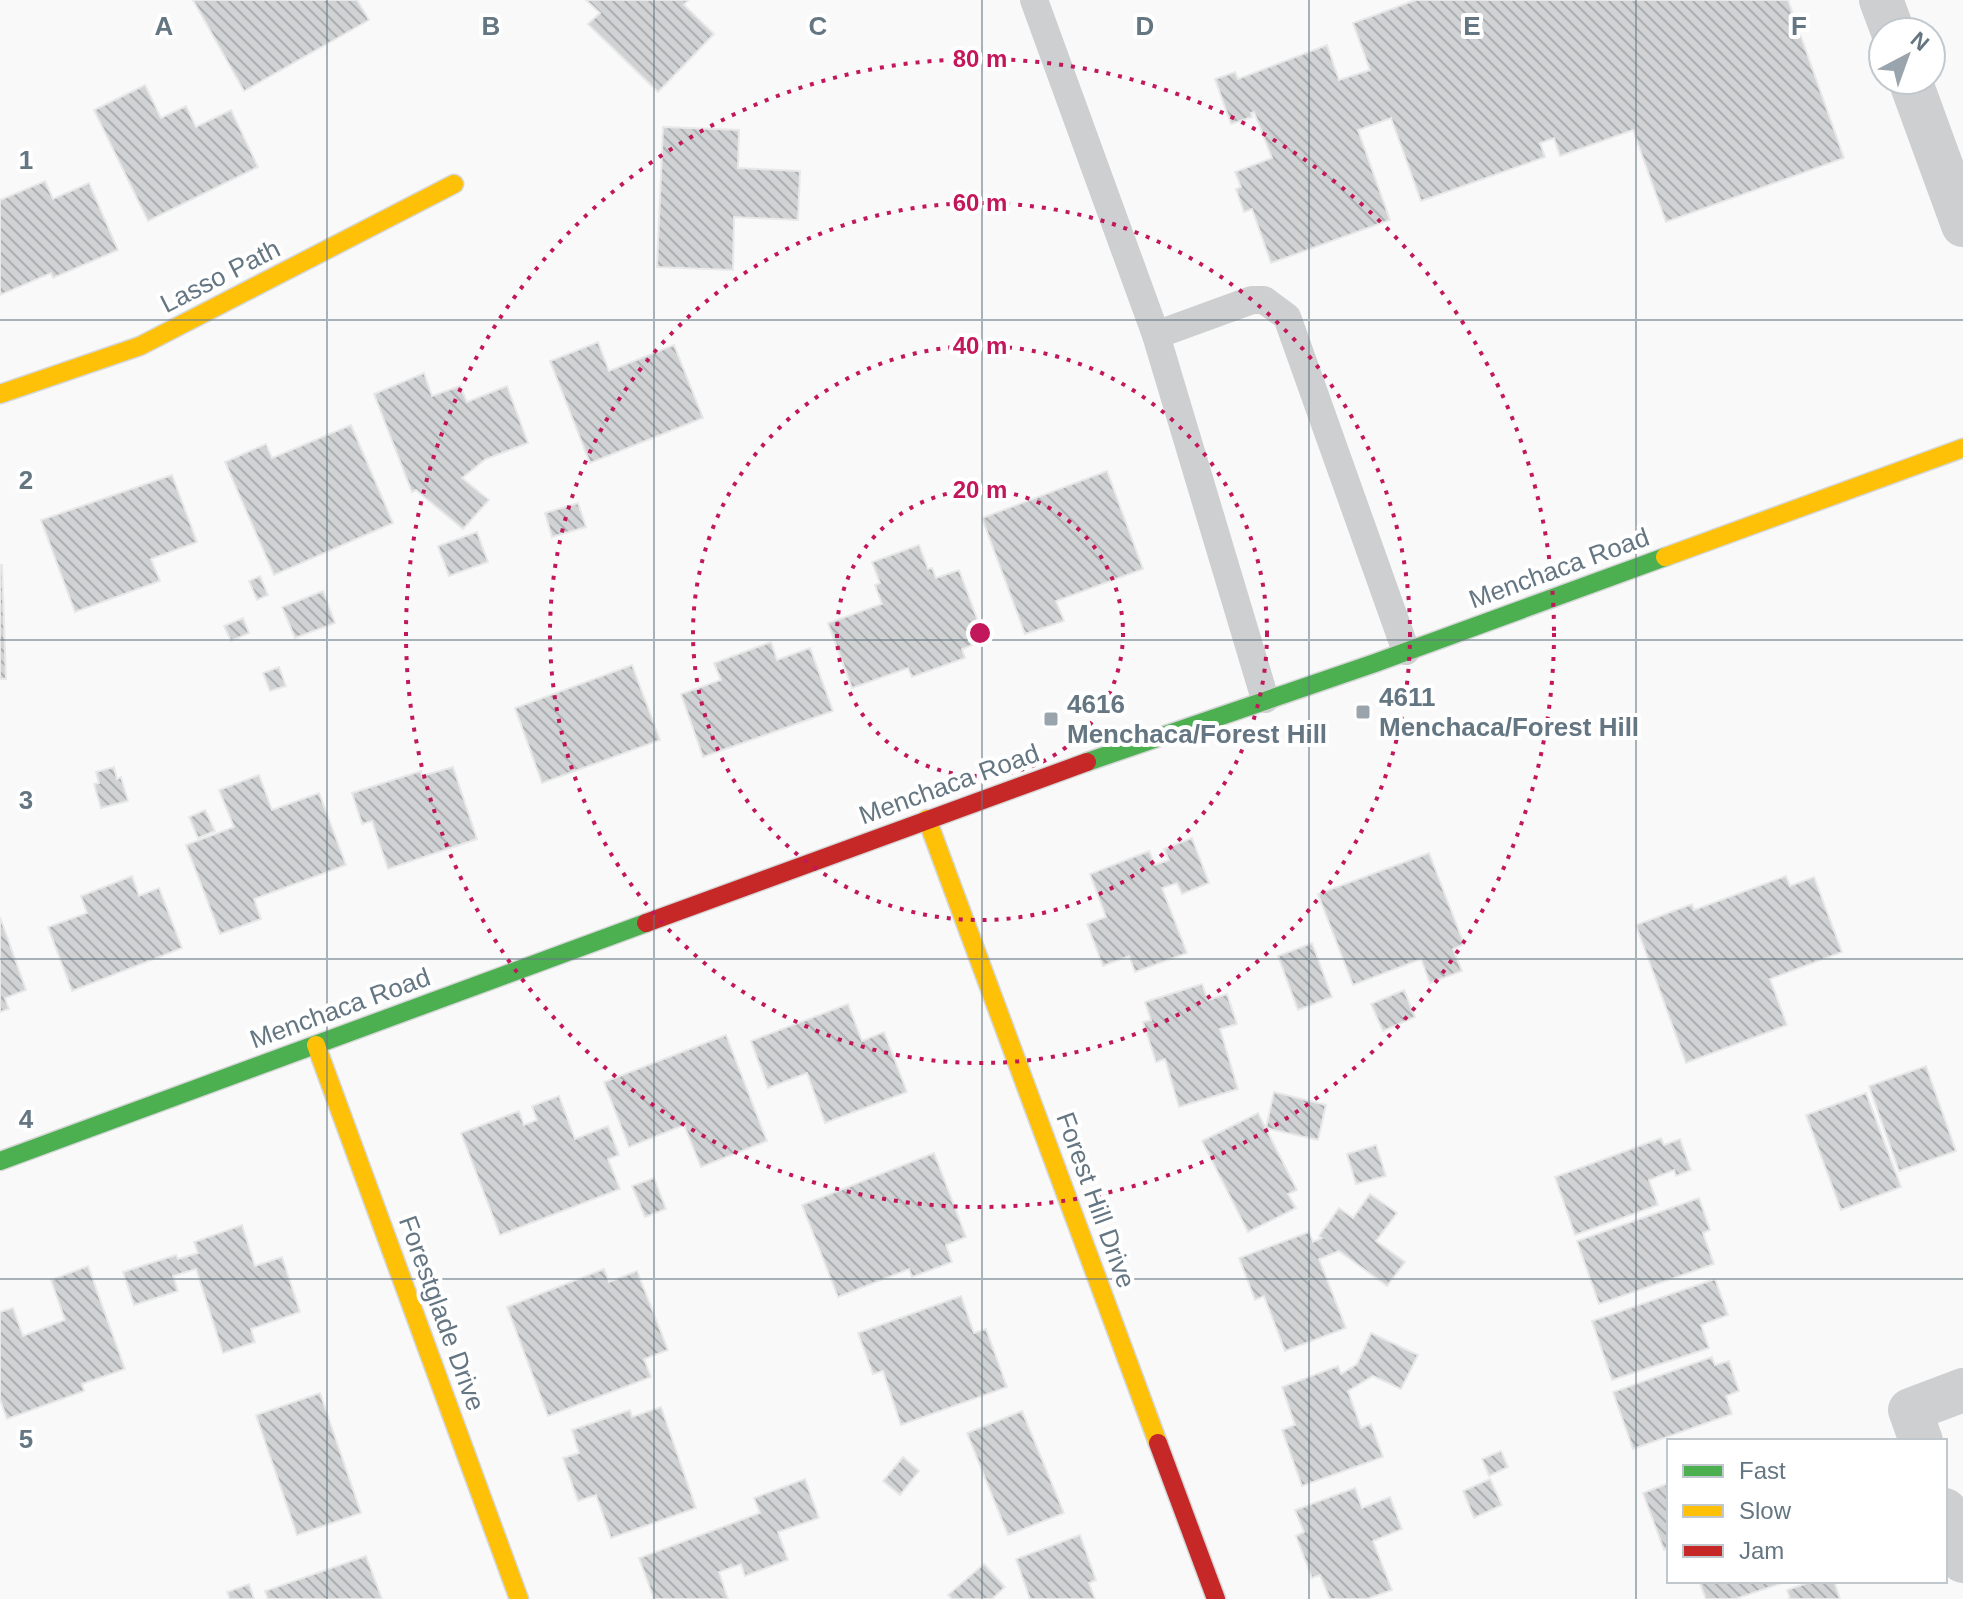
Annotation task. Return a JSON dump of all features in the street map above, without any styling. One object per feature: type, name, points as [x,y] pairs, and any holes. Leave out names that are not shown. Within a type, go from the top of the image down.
[{"type":"main road","name":"Lasso Path","points":[[0,394],[140,346],[454,184]]},
{"type":"main road","name":"Menchaca Road","points":[[0,1161],[927,819],[1406,651],[1963,448]]},
{"type":"main road","name":"Forest Hill Drive","points":[[927,819],[1216,1599]]},
{"type":"main road","name":"Forestglade Drive","points":[[316,1045],[519,1599]]},
{"type":"street","points":[[1916,96],[1963,225]]},
{"type":"street","points":[[1915,1425],[1963,1390]]},
{"type":"street","points":[[1947,1516],[1963,1561]]},
{"type":"lane","points":[[1034,0],[1156,335],[1265,699]]},
{"type":"lane","points":[[1156,335],[1252,300],[1264,300],[1287,317],[1406,651]]},
{"type":"building","points":[[193,0],[357,0],[369,20],[244,91]]},
{"type":"building","points":[[586,0],[688,0],[684,5],[714,34],[658,92],[588,24],[600,13]]},
{"type":"building","points":[[1416,0],[1788,0],[1844,158],[1666,222],[1633,130],[1560,156],[1554,138],[1540,143],[1545,157],[1421,201],[1391,118],[1358,130],[1390,220],[1271,263],[1252,209],[1244,212],[1236,189],[1241,187],[1235,172],[1272,158],[1254,112],[1251,113],[1252,117],[1231,124],[1215,79],[1235,72],[1238,79],[1327,45],[1339,80],[1370,70],[1353,23]]},
{"type":"building","points":[[145,85],[161,118],[186,106],[196,127],[231,110],[258,167],[148,221],[94,110]]},
{"type":"building","points":[[663,127],[739,130],[738,168],[800,171],[798,220],[734,217],[733,270],[657,267]]},
{"type":"building","points":[[45,181],[53,199],[89,183],[118,250],[53,278],[51,273],[0,295],[0,200]]},
{"type":"building","points":[[598,342],[609,371],[674,345],[703,418],[590,463],[550,361]]},
{"type":"building","points":[[424,373],[432,396],[460,386],[467,402],[507,386],[528,443],[486,459],[462,478],[489,500],[463,529],[416,490],[412,492],[374,394]]},
{"type":"building","points":[[351,425],[393,523],[274,575],[225,462],[266,444],[272,458]]},
{"type":"building","points":[[1107,471],[1143,569],[1056,601],[1064,621],[1025,634],[982,518]]},
{"type":"building","points":[[172,475],[197,542],[151,559],[160,581],[75,612],[41,520]]},
{"type":"building","points":[[578,503],[586,527],[552,537],[545,513]]},
{"type":"building","points":[[477,532],[488,562],[449,576],[438,546]]},
{"type":"building","points":[[919,545],[928,569],[932,568],[936,578],[959,570],[985,640],[962,649],[965,658],[912,677],[908,668],[852,688],[828,623],[882,604],[875,585],[880,583],[872,562]]},
{"type":"building","points":[[2,565],[6,679],[0,679]]},
{"type":"building","points":[[260,576],[268,595],[257,600],[249,581]]},
{"type":"building","points":[[323,591],[335,623],[295,638],[282,607]]},
{"type":"building","points":[[243,618],[249,633],[231,641],[224,626]]},
{"type":"building","points":[[771,642],[777,660],[810,648],[833,711],[703,757],[681,694],[721,680],[714,663]]},
{"type":"building","points":[[632,665],[660,740],[542,783],[515,708]]},
{"type":"building","points":[[279,667],[286,686],[270,691],[263,673]]},
{"type":"building","points":[[114,767],[117,779],[121,777],[128,801],[101,808],[94,784],[99,783],[96,772]]},
{"type":"building","points":[[453,767],[477,839],[388,869],[372,821],[362,824],[352,793],[421,771],[422,776]]},
{"type":"building","points":[[259,775],[272,810],[319,793],[346,865],[254,899],[261,919],[220,934],[186,845],[234,827],[219,790]]},
{"type":"building","points":[[205,810],[215,831],[198,838],[189,817]]},
{"type":"building","points":[[1192,838],[1209,883],[1182,894],[1177,883],[1162,888],[1187,953],[1135,972],[1129,956],[1103,966],[1087,924],[1106,917],[1090,874],[1149,851],[1155,865],[1169,860],[1164,849]]},
{"type":"building","points":[[1429,853],[1464,944],[1453,949],[1462,971],[1430,983],[1421,959],[1353,985],[1318,894]]},
{"type":"building","points":[[132,876],[139,896],[159,888],[182,948],[72,991],[48,927],[87,913],[81,896]]},
{"type":"building","points":[[1786,876],[1790,886],[1814,877],[1842,952],[1770,979],[1787,1025],[1686,1063],[1636,925],[1692,904],[1694,910]]},
{"type":"building","points":[[0,917],[26,990],[5,998],[9,1009],[0,1012]]},
{"type":"building","points":[[1312,943],[1332,997],[1298,1010],[1278,956]]},
{"type":"building","points":[[1202,984],[1208,1000],[1227,994],[1237,1024],[1220,1029],[1238,1089],[1179,1107],[1165,1059],[1156,1062],[1143,1022],[1151,1020],[1145,1002]]},
{"type":"building","points":[[1404,990],[1415,1017],[1383,1031],[1371,1004]]},
{"type":"building","points":[[848,1004],[862,1041],[884,1032],[907,1092],[825,1123],[807,1073],[768,1088],[751,1041]]},
{"type":"building","points":[[726,1035],[767,1141],[701,1167],[684,1125],[629,1147],[604,1082]]},
{"type":"building","points":[[1926,1066],[1956,1151],[1899,1171],[1869,1086]]},
{"type":"building","points":[[1274,1092],[1326,1105],[1318,1140],[1266,1128]]},
{"type":"building","points":[[1866,1093],[1901,1187],[1841,1210],[1806,1115]]},
{"type":"building","points":[[559,1096],[575,1139],[608,1126],[619,1155],[608,1159],[620,1189],[500,1235],[461,1133],[519,1111],[524,1125],[537,1120],[532,1106]]},
{"type":"building","points":[[1258,1113],[1297,1190],[1288,1194],[1296,1208],[1248,1232],[1202,1141]]},
{"type":"building","points":[[1661,1138],[1664,1145],[1680,1139],[1691,1170],[1676,1176],[1674,1170],[1649,1180],[1658,1205],[1575,1235],[1555,1177]]},
{"type":"building","points":[[1376,1145],[1386,1176],[1356,1184],[1347,1154]]},
{"type":"building","points":[[934,1153],[966,1237],[946,1245],[952,1262],[912,1277],[909,1269],[838,1297],[802,1205]]},
{"type":"building","points":[[654,1178],[666,1209],[645,1217],[632,1186]]},
{"type":"building","points":[[1370,1194],[1397,1213],[1376,1241],[1405,1262],[1387,1286],[1339,1251],[1319,1259],[1346,1328],[1285,1351],[1264,1296],[1255,1300],[1239,1258],[1309,1232],[1313,1242],[1322,1238],[1319,1236],[1339,1208],[1353,1218]]},
{"type":"building","points":[[1699,1198],[1710,1230],[1703,1233],[1714,1264],[1599,1304],[1577,1241]]},
{"type":"building","points":[[242,1225],[255,1266],[282,1257],[300,1312],[251,1329],[255,1342],[223,1353],[196,1269],[173,1276],[178,1291],[134,1305],[123,1272],[176,1255],[178,1259],[198,1253],[194,1242]]},
{"type":"building","points":[[88,1266],[125,1369],[82,1384],[84,1391],[7,1419],[0,1399],[0,1312],[13,1308],[23,1336],[65,1320],[51,1280]]},
{"type":"building","points":[[604,1269],[609,1282],[637,1271],[668,1350],[644,1359],[651,1377],[548,1416],[507,1307]]},
{"type":"building","points":[[1715,1279],[1728,1315],[1701,1325],[1709,1348],[1612,1380],[1592,1321]]},
{"type":"building","points":[[961,1296],[974,1333],[986,1329],[1007,1387],[901,1425],[883,1371],[873,1374],[858,1333]]},
{"type":"building","points":[[1371,1333],[1418,1355],[1401,1389],[1373,1376],[1348,1391],[1361,1428],[1371,1424],[1383,1457],[1302,1486],[1282,1430],[1295,1425],[1282,1387],[1338,1366],[1341,1374],[1357,1364]]},
{"type":"building","points":[[1712,1357],[1715,1365],[1729,1361],[1739,1391],[1726,1396],[1732,1414],[1633,1449],[1613,1392]]},
{"type":"building","points":[[320,1393],[361,1513],[297,1535],[256,1415]]},
{"type":"building","points":[[661,1407],[696,1508],[611,1538],[596,1495],[578,1501],[563,1458],[579,1453],[572,1430],[630,1410],[632,1417]]},
{"type":"building","points":[[1022,1411],[1064,1513],[1008,1535],[967,1433]]},
{"type":"building","points":[[1501,1451],[1508,1467],[1489,1476],[1482,1459]]},
{"type":"building","points":[[903,1457],[919,1471],[900,1495],[883,1481]]},
{"type":"building","points":[[805,1479],[819,1518],[778,1532],[788,1560],[745,1576],[741,1564],[719,1572],[728,1599],[654,1599],[639,1558],[760,1513],[754,1498]]},
{"type":"building","points":[[1490,1479],[1502,1505],[1474,1518],[1463,1491]]},
{"type":"building","points":[[1667,1484],[1667,1549],[1664,1550],[1643,1493]]},
{"type":"building","points":[[1355,1488],[1362,1508],[1390,1497],[1402,1529],[1373,1541],[1392,1590],[1367,1599],[1330,1599],[1320,1575],[1312,1578],[1296,1536],[1304,1532],[1295,1510]]},
{"type":"building","points":[[1080,1535],[1096,1580],[1089,1583],[1095,1599],[1030,1599],[1016,1559]]},
{"type":"building","points":[[366,1556],[382,1599],[268,1599],[265,1591]]},
{"type":"building","points":[[984,1564],[1005,1587],[992,1599],[952,1599],[948,1595]]},
{"type":"building","points":[[1700,1583],[1782,1583],[1735,1599],[1706,1599]]},
{"type":"building","points":[[1807,1583],[1835,1583],[1840,1599],[1788,1599],[1787,1590]]},
{"type":"building","points":[[249,1584],[254,1599],[230,1599],[227,1592]]},
{"type":"traffic: fast","points":[[1087,762],[1375,663],[1665,557]]},
{"type":"traffic: fast","points":[[0,1161],[646,923]]},
{"type":"traffic: slow","points":[[0,394],[140,346],[454,184]]},
{"type":"traffic: slow","points":[[1665,557],[1963,448]]},
{"type":"traffic: slow","points":[[927,819],[1158,1443]]},
{"type":"traffic: slow","points":[[316,1045],[519,1599]]},
{"type":"traffic: jam","points":[[646,923],[1087,762]]},
{"type":"traffic: jam","points":[[1158,1443],[1216,1599]]},
{"type":"place","name":"4611 Menchaca/Forest Hill","points":[[1363,712]]},
{"type":"place","name":"4616 Menchaca/Forest Hill","points":[[1051,719]]}]
